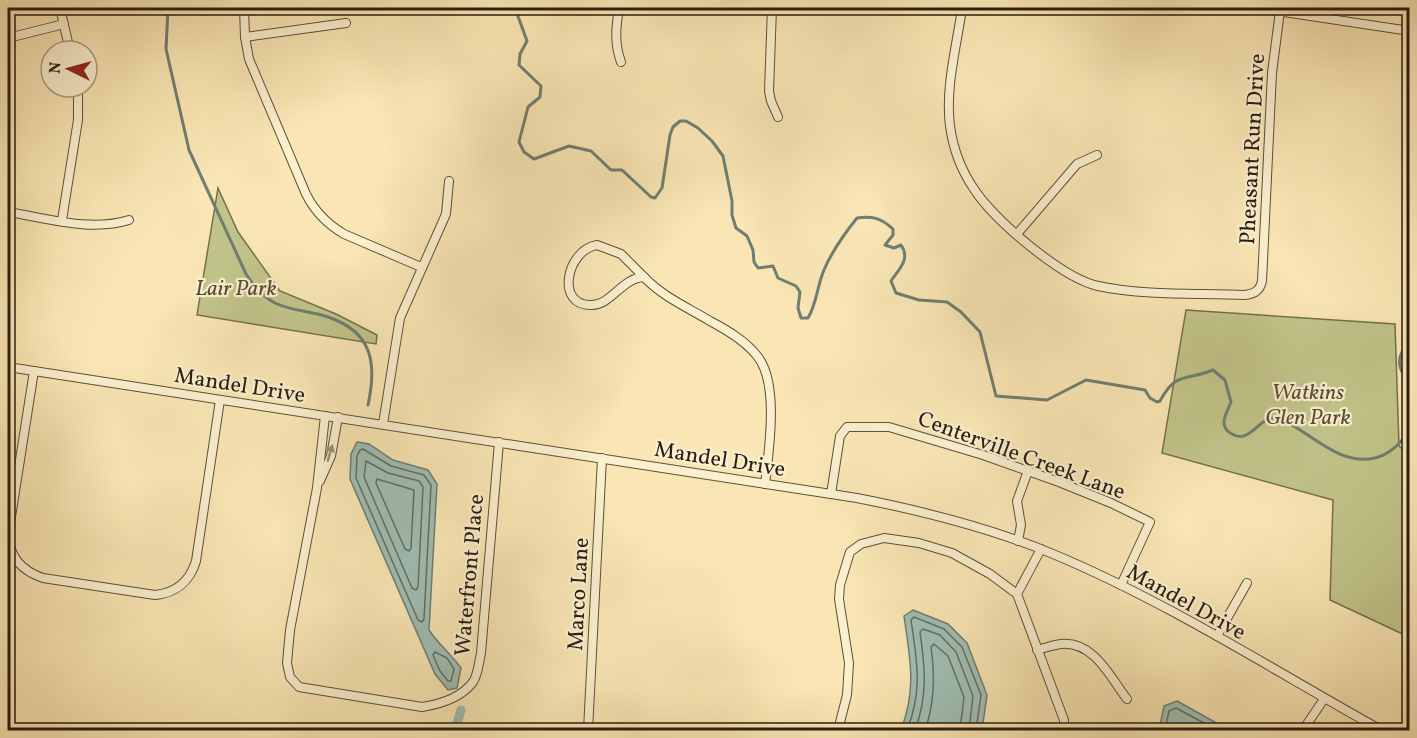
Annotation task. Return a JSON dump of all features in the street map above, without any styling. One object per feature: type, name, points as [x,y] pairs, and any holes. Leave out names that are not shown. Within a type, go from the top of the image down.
[{"type":"street","points":[[60,8],[67,39]]},
{"type":"street","points":[[243,8],[245,37],[257,80],[306,194],[317,212],[344,234],[421,267]]},
{"type":"street","points":[[619,8],[616,45],[621,62]]},
{"type":"street","points":[[772,8],[769,92],[778,117]]},
{"type":"street","points":[[963,8],[950,92],[950,125],[958,158],[973,189],[984,204],[1017,234],[1077,164],[1097,155]]},
{"type":"street","points":[[1257,8],[1410,31]]},
{"type":"street","name":"Pheasant Run Drive","points":[[1017,234],[1058,268],[1098,286],[1244,296],[1260,288],[1272,73],[1280,11]]},
{"type":"street","points":[[245,37],[346,23]]},
{"type":"street","points":[[8,38],[64,24]]},
{"type":"street","points":[[62,220],[78,120],[78,99]]},
{"type":"street","points":[[383,424],[400,318],[446,214],[449,181]]},
{"type":"street","points":[[8,212],[104,225],[129,219]]},
{"type":"street","points":[[644,277],[632,279],[600,304],[592,305],[585,305],[574,298],[569,285],[575,259],[587,248],[597,245],[604,246],[621,254],[644,277],[676,303],[736,336],[758,357],[765,369],[770,387],[771,406],[765,484]]},
{"type":"street","name":"Mandel Drive","points":[[8,367],[831,494],[901,507],[955,521],[1041,549],[1121,585],[1217,636],[1381,730]]},
{"type":"street","points":[[34,371],[8,536],[11,552],[19,564],[26,571],[43,578],[155,595],[172,591],[184,583],[190,576],[196,561],[220,400]]},
{"type":"street","name":"Waterfront Place","points":[[325,416],[316,488],[291,630],[287,663],[290,677],[299,687],[422,707],[439,705],[459,694],[475,680],[481,654],[499,442]]},
{"type":"street","name":"Waterfront Place","points":[[316,488],[331,456],[338,417]]},
{"type":"street","name":"Centerville Creek Lane","points":[[831,494],[840,436],[847,426],[889,427],[983,455],[1111,503],[1150,522],[1121,585]]},
{"type":"street","name":"Marco Lane","points":[[588,730],[602,458]]},
{"type":"street","points":[[1018,541],[1021,525],[1017,501],[1028,471]]},
{"type":"street","points":[[838,730],[847,695],[849,663],[839,599],[840,585],[850,552],[861,544],[884,538],[919,543],[952,553],[990,574],[1017,594],[1064,720],[1064,730]]},
{"type":"street","points":[[1017,594],[1041,549]]},
{"type":"street","points":[[1217,636],[1247,583]]},
{"type":"street","points":[[1037,650],[1060,644],[1076,645],[1091,651],[1127,699]]},
{"type":"street","points":[[1303,730],[1324,699]]},
{"type":"green space","name":"Lair Park","points":[[218,188],[238,232],[280,291],[336,314],[377,335],[376,344],[197,315]]},
{"type":"green space","name":"Watkins Glen Park","points":[[1186,310],[1395,324],[1399,446],[1410,456],[1409,637],[1330,600],[1333,500],[1162,453]]},
{"type":"water","points":[[357,442],[369,444],[393,460],[428,470],[437,484],[429,630],[461,668],[457,688],[448,690],[435,674],[350,479],[351,454]]},
{"type":"water","points":[[913,610],[948,624],[967,643],[987,695],[982,730],[901,730],[911,687],[904,616]]},
{"type":"water","points":[[1177,701],[1222,726],[1224,730],[1159,730],[1164,706]]},
{"type":"waterway","points":[[168,8],[166,49],[189,150],[246,274],[258,290],[275,303],[328,317],[343,323],[354,331],[363,341],[371,363],[372,376],[368,405]]},
{"type":"waterway","points":[[515,8],[527,41],[520,54],[519,65],[541,86],[540,97],[528,107],[519,142],[524,152],[534,159],[569,146],[591,151],[611,170],[622,170],[651,197],[655,198],[662,188],[673,127],[680,121],[686,121],[698,128],[723,156],[732,201],[732,215],[736,228],[747,236],[753,250],[754,262],[758,268],[773,266],[778,278],[796,286],[800,292],[798,308],[801,318],[808,318],[824,270],[843,236],[857,218],[868,217],[881,220],[893,229],[893,235],[885,245],[894,248],[901,245],[904,250],[903,264],[891,281],[896,293],[919,300],[947,302],[961,312],[980,332],[996,396],[1047,400],[1086,380],[1145,390],[1150,398],[1157,402],[1171,385],[1182,378],[1213,370],[1225,380],[1231,402],[1224,419],[1225,427],[1227,431],[1238,436],[1244,436],[1264,421],[1276,418],[1290,423],[1343,456],[1364,459],[1375,458],[1391,450],[1400,443],[1410,429]]},
{"type":"waterway","points":[[1410,340],[1403,350],[1400,361],[1402,371],[1410,381]]},
{"type":"waterway","points":[[455,730],[461,710]]}]
